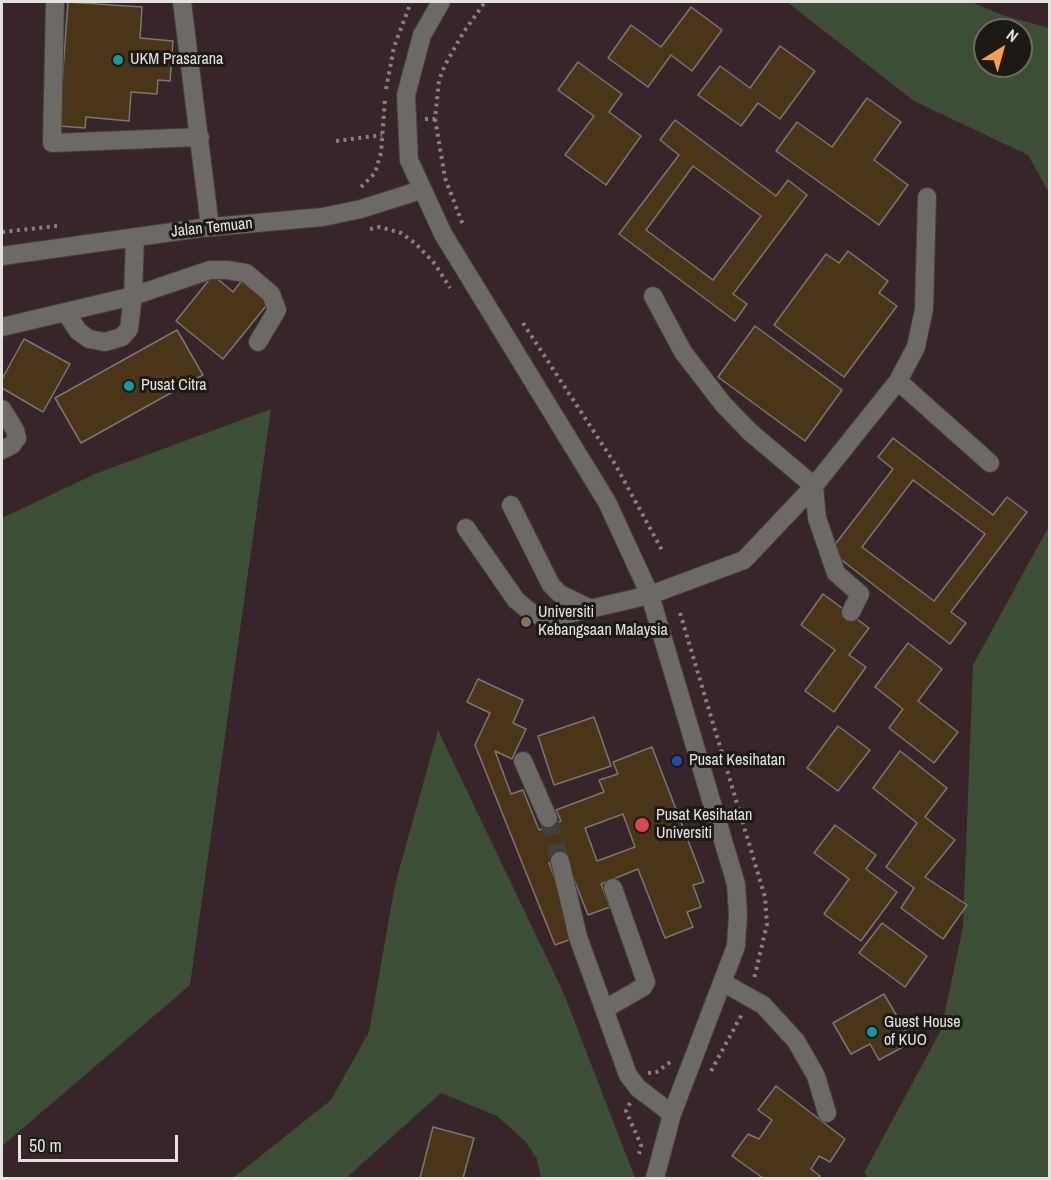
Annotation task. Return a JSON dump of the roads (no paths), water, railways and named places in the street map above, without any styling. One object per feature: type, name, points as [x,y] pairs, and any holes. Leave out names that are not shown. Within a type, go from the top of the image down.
[{"type":"street","points":[[55,2],[52,143],[200,137]]},
{"type":"street","points":[[182,2],[210,227]]},
{"type":"street","points":[[441,2],[422,35],[406,95],[409,160],[443,234],[607,502],[650,595],[736,884],[738,915],[736,946],[672,1114],[655,1179]]},
{"type":"street","name":"Jalan Temuan","points":[[2,256],[210,227],[323,217],[361,209],[421,190]]},
{"type":"street","points":[[466,528],[516,600],[529,611],[540,616],[555,617],[650,595],[744,560],[814,486],[898,381],[916,347],[924,309],[927,197]]},
{"type":"street","points":[[67,314],[78,331],[89,339],[105,342],[122,337],[129,329],[133,296],[135,237]]},
{"type":"street","points":[[2,327],[67,314],[133,296],[210,270],[246,273],[271,294],[277,310],[258,342]]},
{"type":"street","points":[[653,296],[683,352],[723,404],[750,432],[814,486],[817,518],[836,573],[860,594],[851,612]]},
{"type":"street","points":[[898,381],[990,463]]},
{"type":"street","points":[[2,409],[15,430],[16,438],[12,445],[2,450]]},
{"type":"street","points":[[511,505],[551,585],[560,594],[589,608]]},
{"type":"street","points":[[523,761],[548,818]]},
{"type":"street","points":[[560,861],[578,937],[632,1082],[672,1114]]},
{"type":"street","points":[[605,1009],[643,987],[646,982],[613,888]]},
{"type":"street","points":[[722,982],[763,1005],[796,1041],[816,1076],[827,1113]]},
{"type":"tunnel","points":[[548,818],[560,861]]},
{"type":"place","name":"UKM Prasarana","points":[[118,60]]},
{"type":"place","name":"Pusat Citra","points":[[129,386]]},
{"type":"place","name":"Universiti Kebangsaan Malaysia","points":[[526,622]]},
{"type":"place","name":"Pusat Kesihatan","points":[[677,761]]},
{"type":"place","name":"Pusat Kesihatan Universiti","points":[[642,825]]},
{"type":"place","name":"Guest House of KUO","points":[[872,1032]]}]
